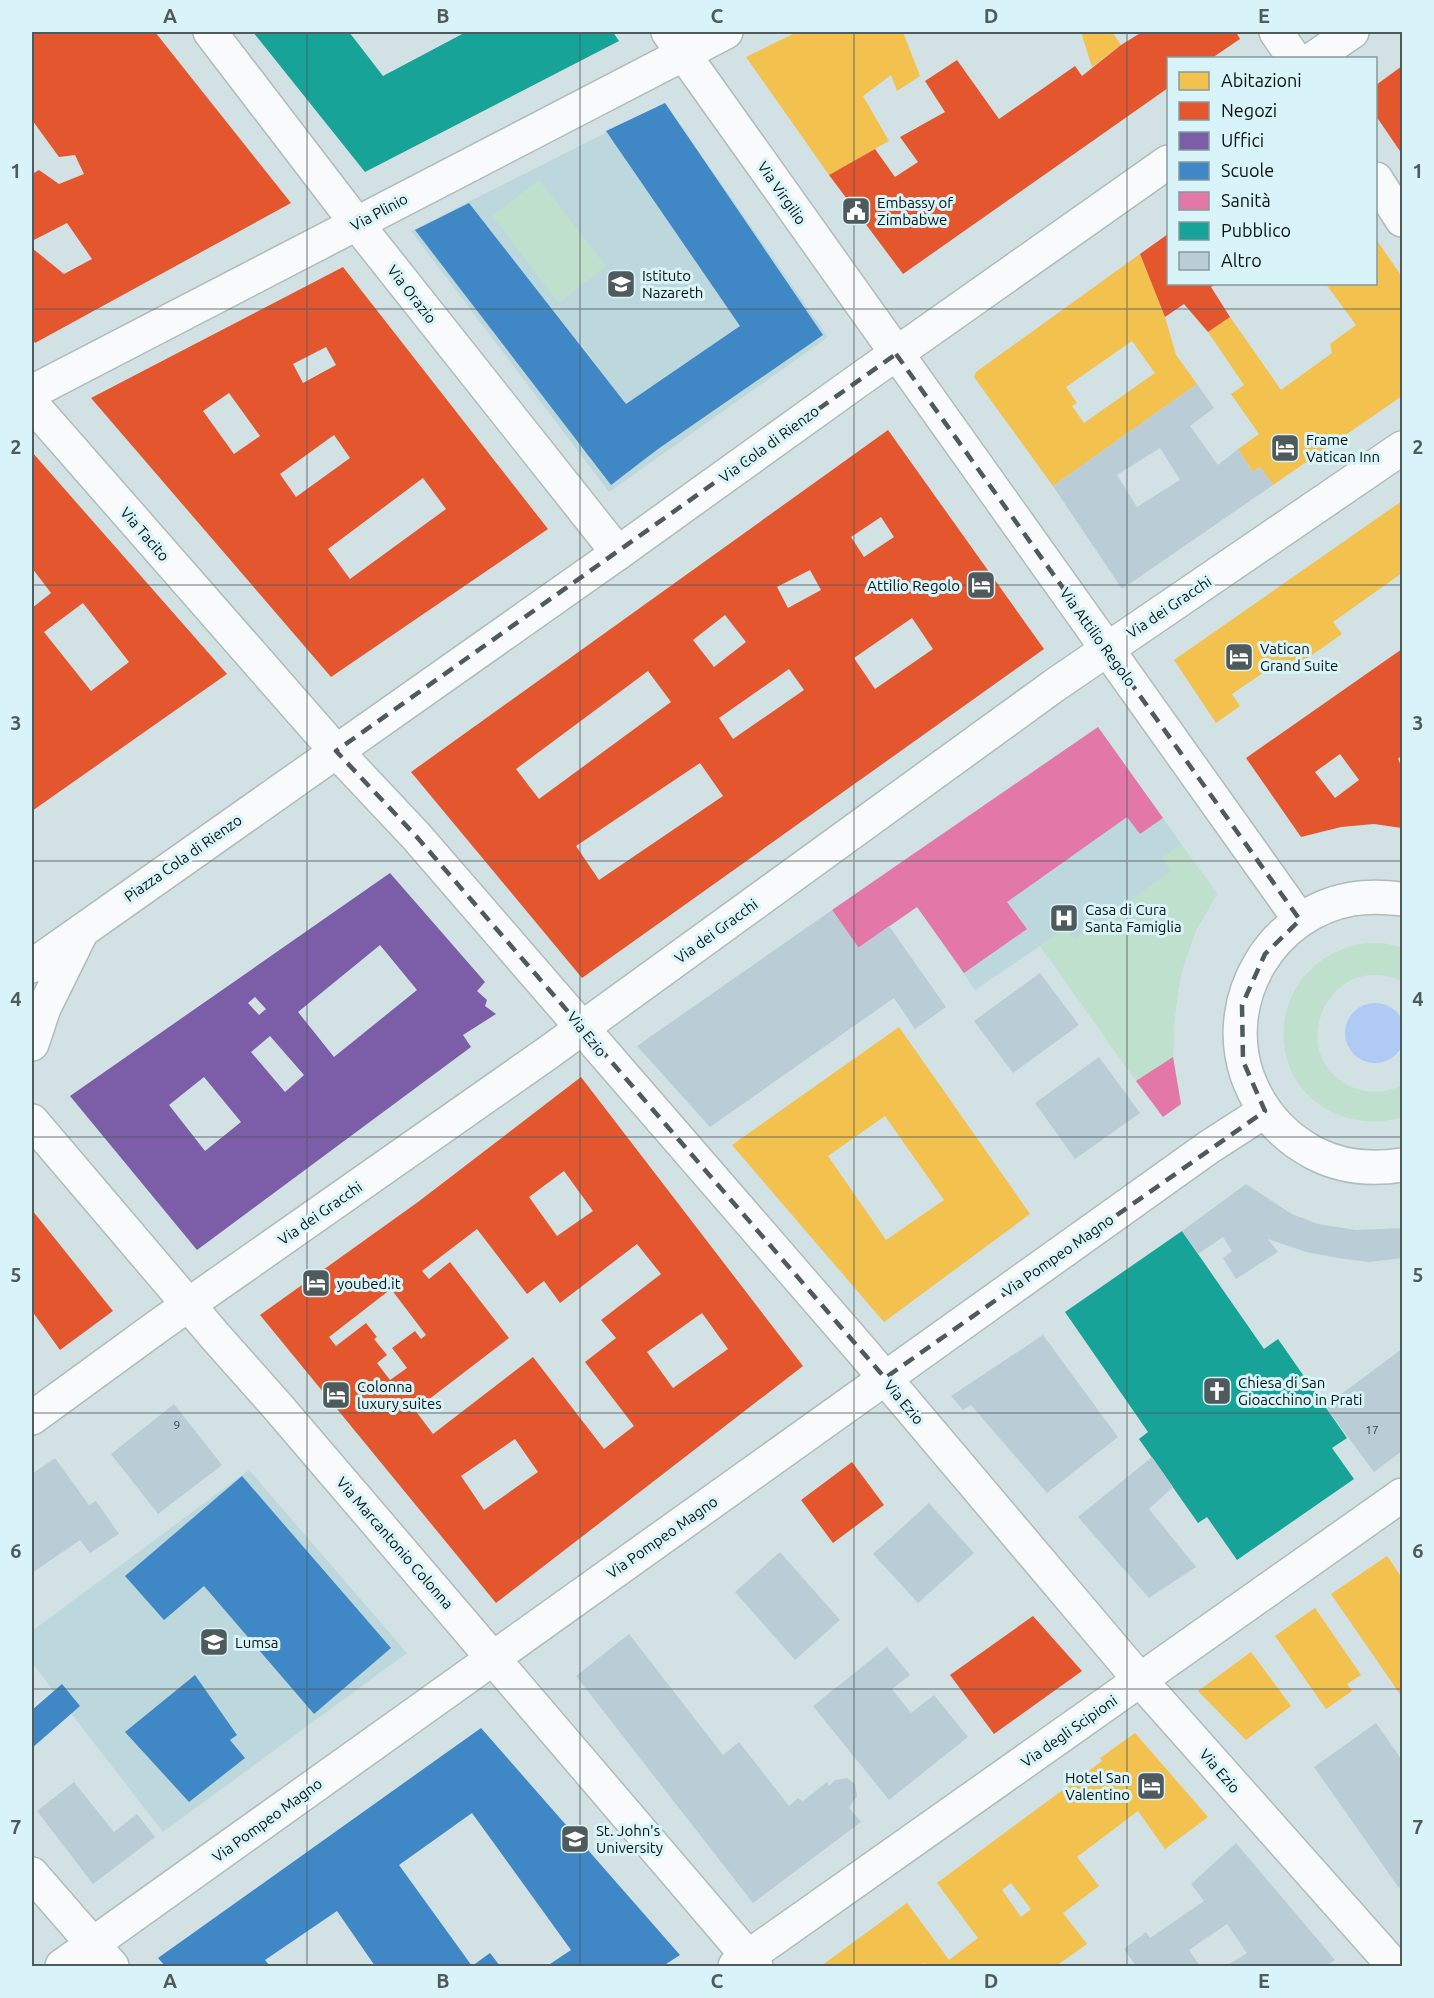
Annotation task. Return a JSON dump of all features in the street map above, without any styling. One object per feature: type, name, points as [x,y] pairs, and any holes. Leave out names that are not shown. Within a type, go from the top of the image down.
[{"type":"street","name":"Via Orazio","points":[[210,32],[357,224],[618,553]]},
{"type":"street","name":"Via Plinio","points":[[32,392],[357,224],[676,42],[726,32]]},
{"type":"street","points":[[1276,32],[1293,57]]},
{"type":"street","points":[[1315,57],[1352,32]]},
{"type":"street","name":"Via Virgilio","points":[[676,42],[896,354]]},
{"type":"street","name":"Via Cola di Rienzo","points":[[370,727],[1167,163]]},
{"type":"street","points":[[1377,181],[1402,220]]},
{"type":"street","name":"Via Attilio Regolo","points":[[896,354],[1300,920]]},
{"type":"street","name":"Via Tacito","points":[[32,404],[336,751]]},
{"type":"street","name":"Via dei Gracchi","points":[[32,1418],[582,1028],[1106,650],[1402,448]]},
{"type":"street","name":"Piazza Cola di Rienzo","points":[[32,966],[370,727]]},
{"type":"street","name":"Via Ezio","points":[[336,751],[416,836],[885,1378],[1140,1680],[1391,1961]]},
{"type":"street","points":[[1402,899],[1377,897],[1352,899],[1320,909],[1300,920],[1282,934],[1265,954],[1247,987],[1242,1005],[1240,1042],[1252,1089],[1278,1127],[1297,1143],[1335,1161],[1367,1167],[1402,1165]]},
{"type":"street","points":[[32,937],[83,929]]},
{"type":"street","points":[[32,1044],[44,1008],[83,929]]},
{"type":"street","name":"Via Pompeo Magno","points":[[62,1966],[102,1956],[493,1658],[1209,1147],[1265,1111]]},
{"type":"street","name":"Via Marcantonio Colonna","points":[[32,1122],[493,1658],[746,1964]]},
{"type":"street","name":"Via degli Scipioni","points":[[746,1964],[1140,1680],[1402,1495]]},
{"type":"street","points":[[32,1874],[102,1956]]},
{"type":"highlighted area","points":[[896,354],[1300,920],[1265,954],[1242,1005],[1243,1061],[1265,1111],[885,1378],[416,836],[336,751]]},
{"type":"shaded area","name":"Istituto Nazareth","points":[[665,103],[828,337],[609,492],[411,231]]},
{"type":"shaded area","name":"Casa di Cura Santa Famiglia","points":[[1098,727],[1217,894],[1196,930],[1181,972],[1174,1014],[1173,1057],[1181,1104],[1163,1117],[1040,946],[975,990],[891,869]]},
{"type":"shaded area","name":"Lumsa","points":[[249,1470],[407,1653],[163,1832],[32,1663],[32,1631]]},
{"type":"green space","points":[[539,180],[606,266],[559,303],[492,216]]},
{"type":"green space","points":[[1181,844],[1217,894],[1196,930],[1185,961],[1174,1024],[1173,1057],[1136,1081],[1040,946],[1065,928],[1075,940],[1171,871],[1162,858]]},
{"type":"green space","points":[[1367,943],[1402,947],[1402,981],[1376,975],[1353,979],[1335,992],[1323,1010],[1318,1032],[1320,1054],[1332,1073],[1354,1088],[1378,1092],[1402,1085],[1402,1117],[1390,1120],[1353,1119],[1321,1106],[1299,1084],[1287,1058],[1284,1028],[1291,999],[1307,974],[1332,954]]},
{"type":"water","points":[[1369,1003],[1381,1003],[1392,1008],[1400,1016],[1405,1033],[1403,1045],[1392,1058],[1381,1063],[1369,1063],[1358,1058],[1350,1050],[1345,1039],[1345,1027],[1350,1016],[1358,1008]]},
{"type":"building: Abitazioni","points":[[797,32],[903,32],[920,76],[897,91],[891,75],[863,96],[889,141],[829,175],[746,57]]},
{"type":"building: Abitazioni","points":[[1081,32],[1112,32],[1121,45],[1092,67]]},
{"type":"building: Abitazioni","points":[[1377,240],[1402,277],[1402,396],[1273,485],[1260,467],[1253,472],[1238,449],[1259,434],[1231,394],[1244,385],[1208,332],[1230,317],[1281,390],[1332,353],[1330,344],[1356,325],[1327,285],[1377,285]]},
{"type":"building: Abitazioni","points":[[1140,254],[1165,317],[1176,355],[1197,384],[1053,486],[974,377],[976,372]],"holes":[[[1132,341],[1155,373],[1084,423],[1072,406],[1077,403],[1066,387]]]},
{"type":"building: Abitazioni","points":[[1402,501],[1402,573],[1333,622],[1342,634],[1289,671],[1282,660],[1232,694],[1240,706],[1216,723],[1174,660]]},
{"type":"building: Abitazioni","points":[[899,1027],[1030,1214],[884,1322],[732,1145]],"holes":[[[885,1116],[944,1200],[886,1240],[828,1156]]]},
{"type":"building: Abitazioni","points":[[1387,1556],[1402,1578],[1402,1697],[1331,1594]]},
{"type":"building: Abitazioni","points":[[1315,1608],[1361,1675],[1347,1684],[1352,1691],[1326,1709],[1275,1636]]},
{"type":"building: Abitazioni","points":[[1251,1652],[1291,1706],[1246,1740],[1198,1691]]},
{"type":"building: Abitazioni","points":[[1135,1733],[1208,1817],[1165,1849],[1138,1811],[1077,1857],[1099,1886],[1063,1913],[1087,1944],[1056,1966],[927,1966],[924,1963],[919,1966],[821,1966],[907,1903],[949,1960],[978,1938],[937,1883],[1102,1761],[1100,1758]],"holes":[[[1011,1883],[1031,1909],[1021,1917],[1002,1890]]]},
{"type":"building: Negozi","points":[[32,32],[155,32],[291,203],[35,343],[32,339],[32,248],[64,274],[92,259],[67,223],[32,241],[32,174],[39,170],[59,184],[84,174],[75,155],[59,157],[32,120]]},
{"type":"building: Negozi","points":[[1142,32],[1236,32],[1240,39],[1213,57],[1167,57],[1167,89],[903,274],[829,175],[875,149],[895,177],[918,162],[900,137],[945,112],[925,81],[957,60],[999,119],[1075,66],[1082,76],[1121,45]]},
{"type":"building: Negozi","points":[[1402,66],[1402,154],[1377,117],[1377,84]]},
{"type":"building: Negozi","points":[[1167,235],[1167,285],[1214,285],[1211,287],[1230,317],[1208,332],[1184,304],[1165,317],[1140,254]]},
{"type":"building: Negozi","points":[[343,267],[548,529],[331,677],[91,398]],"holes":[[[326,347],[336,365],[303,383],[293,364]],[[229,393],[260,436],[234,454],[203,411]],[[334,435],[350,458],[296,497],[280,474]],[[423,478],[446,509],[350,579],[328,549]]]},
{"type":"building: Negozi","points":[[888,430],[1044,649],[582,978],[411,772]],"holes":[[[881,517],[894,537],[864,557],[851,537]],[[810,570],[821,590],[788,608],[777,587]],[[725,615],[746,642],[714,667],[693,640]],[[912,618],[933,649],[875,689],[854,658]],[[789,669],[804,690],[733,739],[719,718]],[[648,671],[671,702],[539,799],[516,769]],[[700,763],[723,796],[599,880],[576,846]]]},
{"type":"building: Negozi","points":[[32,452],[227,674],[32,811],[32,608],[51,593],[32,568]],"holes":[[[83,603],[129,662],[91,691],[44,632]]]},
{"type":"building: Negozi","points":[[1402,649],[1402,755],[1398,759],[1402,767],[1402,828],[1374,824],[1341,827],[1301,837],[1246,758]],"holes":[[[1340,754],[1359,780],[1335,798],[1315,772]]]},
{"type":"building: Negozi","points":[[581,1077],[803,1366],[496,1603],[260,1315],[418,1202]],"holes":[[[564,1171],[593,1211],[557,1236],[529,1197]],[[477,1229],[527,1294],[544,1281],[560,1303],[637,1244],[661,1274],[601,1320],[616,1338],[585,1362],[634,1426],[604,1449],[533,1357],[433,1434],[415,1410],[509,1338],[450,1262],[429,1279],[422,1271]],[[391,1289],[426,1335],[421,1339],[415,1331],[392,1348],[407,1368],[390,1380],[377,1363],[387,1355],[374,1339],[377,1337],[366,1323],[336,1346],[329,1337]],[[702,1313],[728,1349],[673,1388],[647,1352]],[[515,1439],[538,1472],[484,1510],[461,1476]]]},
{"type":"building: Negozi","points":[[32,1210],[113,1311],[60,1350],[32,1311]]},
{"type":"building: Negozi","points":[[852,1462],[884,1505],[833,1543],[801,1500]]},
{"type":"building: Negozi","points":[[1033,1616],[1082,1671],[994,1734],[950,1675]]},
{"type":"building: Uffici","points":[[390,873],[485,982],[477,991],[487,1000],[485,1006],[496,1014],[463,1035],[471,1047],[197,1250],[70,1096]],"holes":[[[380,945],[417,990],[334,1057],[298,1012]],[[255,997],[266,1009],[259,1015],[248,1003]],[[270,1036],[304,1075],[285,1092],[251,1052]],[[204,1077],[241,1122],[205,1151],[169,1105]]]},
{"type":"building: Scuole","points":[[665,103],[823,335],[658,449],[611,485],[415,230],[469,203],[626,404],[740,326],[606,131]]},
{"type":"building: Scuole","points":[[242,1476],[391,1648],[314,1714],[204,1586],[164,1620],[125,1576]]},
{"type":"building: Scuole","points":[[195,1675],[237,1735],[230,1740],[245,1758],[189,1802],[125,1732]]},
{"type":"building: Scuole","points":[[62,1684],[80,1706],[32,1748],[32,1710]]},
{"type":"building: Scuole","points":[[481,1728],[680,1955],[663,1966],[547,1966],[571,1950],[472,1813],[399,1865],[472,1966],[375,1966],[337,1911],[265,1960],[270,1966],[165,1966],[158,1958]]},
{"type":"building: Scuole","points":[[490,1953],[500,1966],[472,1966]]},
{"type":"building: Sanità","points":[[1098,727],[1163,818],[1140,834],[1127,817],[1007,902],[1027,929],[964,973],[917,907],[858,948],[832,910]]},
{"type":"building: Sanità","points":[[1173,1057],[1181,1104],[1163,1117],[1136,1081]]},
{"type":"building: Pubblico","points":[[253,32],[349,32],[383,76],[466,32],[613,32],[619,41],[365,172]]},
{"type":"building: Pubblico","name":"Chiesa di San Gioacchino in Prati","points":[[1182,1231],[1264,1349],[1278,1339],[1347,1438],[1332,1448],[1354,1479],[1237,1560],[1207,1517],[1198,1523],[1139,1439],[1148,1432],[1065,1312]]},
{"type":"building: Altro","points":[[1197,384],[1214,408],[1190,426],[1218,465],[1238,449],[1253,472],[1260,467],[1273,485],[1122,589],[1053,486]],"holes":[[[1160,448],[1180,480],[1137,507],[1117,475]]]},
{"type":"building: Altro","points":[[832,910],[859,948],[889,926],[946,1007],[915,1029],[894,998],[710,1127],[637,1046]]},
{"type":"building: Altro","points":[[1040,973],[1079,1025],[1013,1073],[974,1021]]},
{"type":"building: Altro","points":[[1099,1057],[1140,1113],[1075,1159],[1035,1103]]},
{"type":"building: Altro","points":[[1246,1184],[1292,1214],[1318,1224],[1356,1230],[1402,1228],[1402,1258],[1370,1262],[1338,1258],[1306,1252],[1268,1239],[1278,1252],[1236,1279],[1223,1258],[1232,1251],[1223,1237],[1198,1254],[1182,1231]]},
{"type":"building: Altro","points":[[1043,1335],[1118,1437],[1047,1493],[971,1405],[963,1410],[951,1396]]},
{"type":"building: Altro","points":[[1402,1349],[1402,1451],[1374,1472],[1325,1406]]},
{"type":"building: Altro","points":[[174,1404],[222,1465],[158,1514],[111,1454]]},
{"type":"building: Altro","points":[[1152,1457],[1173,1487],[1149,1509],[1196,1567],[1149,1598],[1078,1517]]},
{"type":"building: Altro","points":[[55,1458],[89,1505],[96,1501],[119,1534],[90,1553],[80,1540],[32,1573],[32,1474]]},
{"type":"building: Altro","points":[[929,1503],[974,1553],[918,1603],[873,1554]]},
{"type":"building: Altro","points":[[780,1552],[840,1620],[795,1660],[735,1592]]},
{"type":"building: Altro","points":[[629,1634],[723,1755],[739,1742],[789,1806],[798,1798],[803,1801],[827,1782],[829,1786],[835,1780],[847,1778],[855,1784],[857,1796],[849,1808],[861,1822],[753,1903],[576,1676]]},
{"type":"building: Altro","points":[[887,1647],[910,1675],[892,1689],[911,1713],[934,1695],[968,1737],[889,1800],[813,1706]]},
{"type":"building: Altro","points":[[1376,1723],[1402,1760],[1402,1885],[1399,1888],[1314,1767]]},
{"type":"building: Altro","points":[[74,1782],[114,1832],[137,1814],[155,1837],[93,1884],[37,1811]]},
{"type":"building: Altro","points":[[1236,1843],[1335,1960],[1326,1966],[1226,1966],[1247,1953],[1227,1924],[1189,1950],[1200,1966],[1136,1966],[1124,1949],[1146,1932],[1150,1938],[1204,1901],[1191,1884]]},
{"type":"place","name":"Embassy of Zimbabwe","points":[[856,211]]},
{"type":"place","name":"Istituto Nazareth","points":[[621,284]]},
{"type":"place","name":"Frame Vatican Inn","points":[[1285,448]]},
{"type":"place","name":"Attilio Regolo","points":[[981,585]]},
{"type":"place","name":"Vatican Grand Suite","points":[[1239,657]]},
{"type":"place","name":"Casa di Cura Santa Famiglia","points":[[1064,918]]},
{"type":"place","name":"youbed.it","points":[[316,1283]]},
{"type":"place","name":"Chiesa di San Gioacchino in Prati","points":[[1217,1391]]},
{"type":"place","name":"Colonna luxury suites","points":[[336,1395]]},
{"type":"place","name":"Lumsa","points":[[214,1642]]},
{"type":"place","name":"Hotel San Valentino","points":[[1151,1786]]},
{"type":"place","name":"St. John's University","points":[[575,1839]]}]
